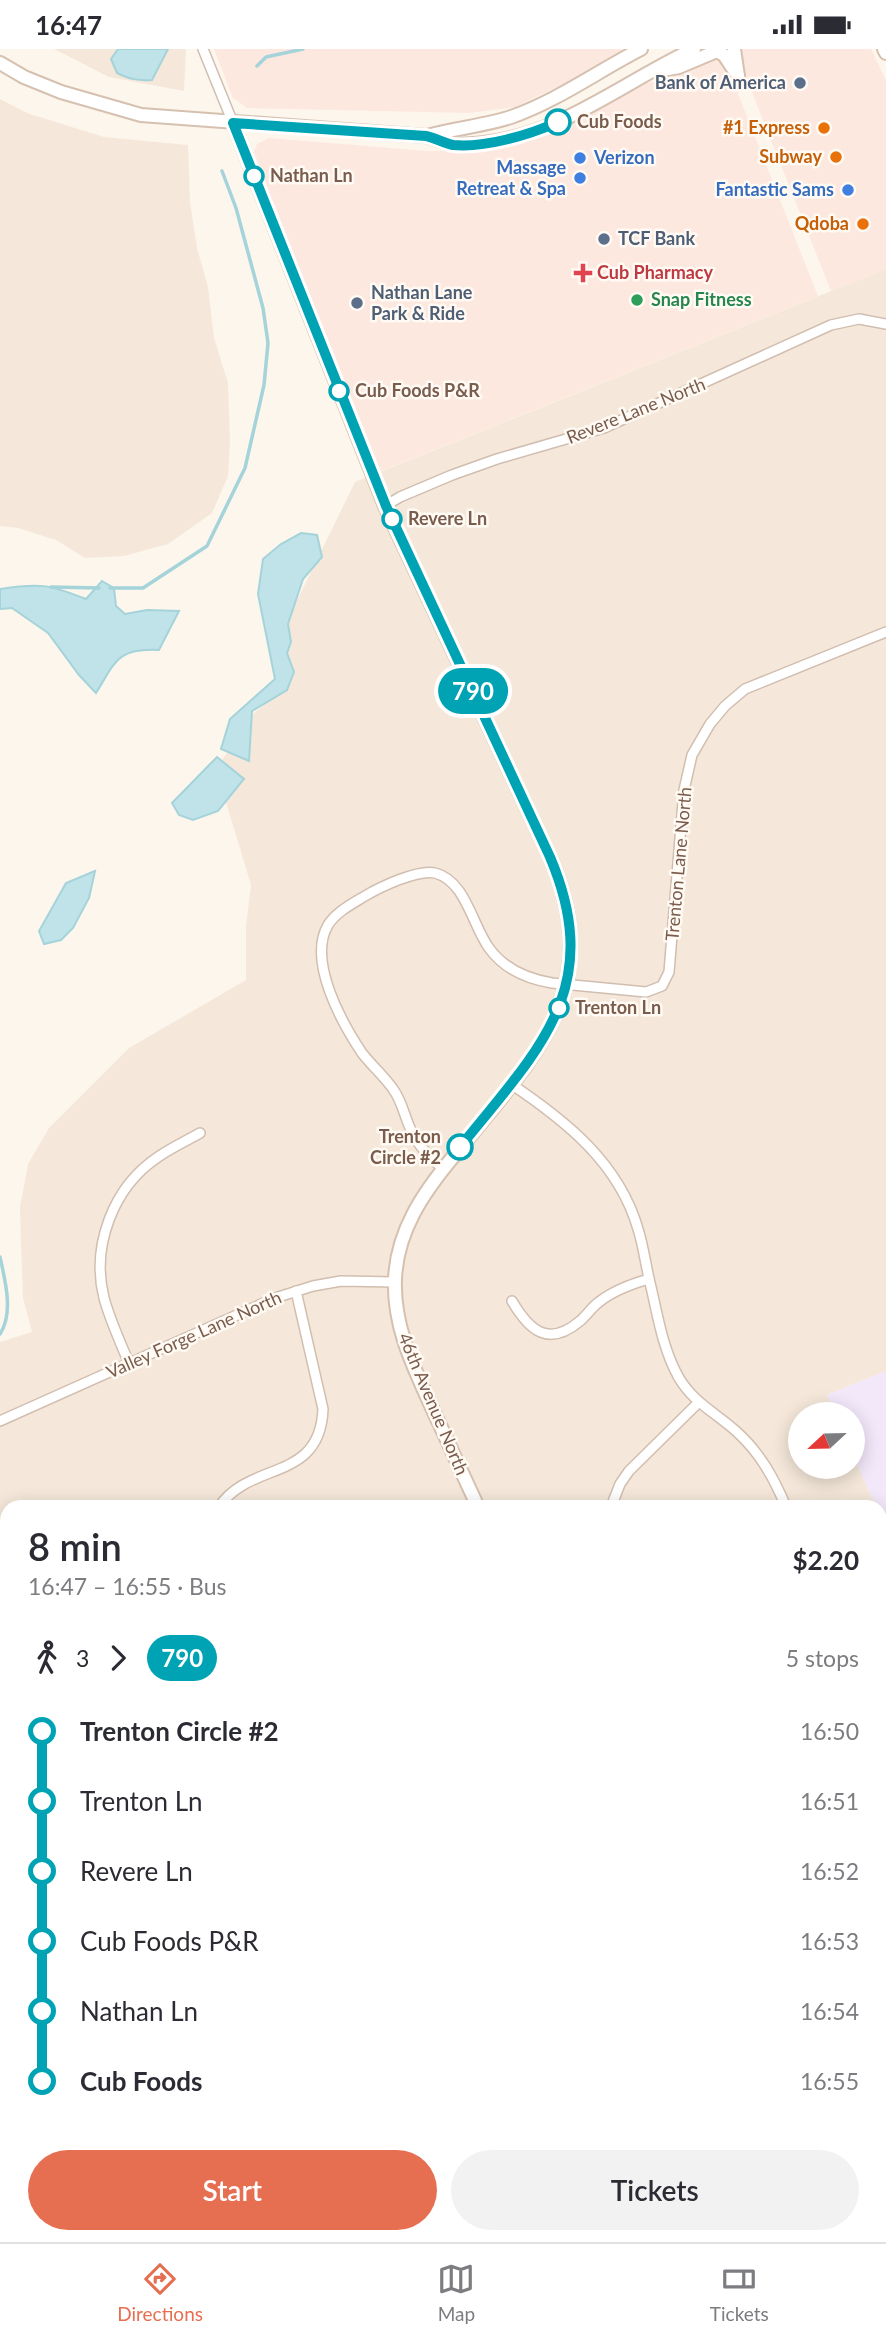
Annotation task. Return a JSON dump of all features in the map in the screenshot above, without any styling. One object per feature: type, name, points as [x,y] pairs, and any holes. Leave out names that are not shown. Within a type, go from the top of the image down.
[{"type":"street","points":[[203,49],[233,123]]},
{"type":"street","points":[[426,136],[511,117],[568,90],[641,49]]},
{"type":"street","points":[[0,63],[61,92],[141,115],[426,136],[453,145],[496,141],[523,135],[579,112],[646,72],[694,49]]},
{"type":"street","points":[[646,72],[679,67],[717,51],[724,55],[738,76],[734,49]]},
{"type":"street","name":"46th Avenue North","points":[[233,123],[386,506],[557,873],[569,915],[571,966],[556,1017],[546,1036],[511,1084],[416,1207],[400,1248],[395,1282],[401,1333],[411,1361],[475,1500]]},
{"type":"street","name":"Revere Lane North","points":[[386,506],[400,497],[452,475],[604,428],[831,325],[859,319],[886,324]]},
{"type":"street","name":"Trenton Lane North","points":[[443,1169],[416,1140],[395,1091],[364,1056],[339,1013],[325,974],[321,951],[328,925],[337,914],[369,894],[411,876],[422,872],[435,873],[454,884],[490,950],[503,963],[537,981],[646,992],[662,986],[669,972],[684,790],[692,754],[710,724],[725,706],[745,689],[886,632]]},
{"type":"street","points":[[511,1084],[568,1126],[591,1147],[611,1172],[638,1228],[669,1358],[680,1380],[698,1403],[736,1431],[753,1448],[767,1468],[783,1500]]},
{"type":"street","points":[[129,1363],[104,1297],[101,1260],[108,1218],[137,1175],[157,1157],[200,1133]]},
{"type":"street","points":[[512,1301],[532,1329],[546,1333],[559,1332],[573,1327],[598,1303],[616,1291],[649,1279]]},
{"type":"street","name":"Valley Forge Lane North","points":[[0,1421],[275,1298],[341,1281],[395,1282]]},
{"type":"street","points":[[225,1500],[232,1492],[306,1454],[317,1439],[323,1409],[296,1291]]},
{"type":"street","points":[[614,1500],[629,1471],[698,1403]]},
{"type":"shaded area","points":[[54,49],[186,49],[184,91],[109,77]]},
{"type":"shaded area","points":[[214,49],[623,49],[563,84],[515,107],[470,113],[247,108],[233,98]]},
{"type":"shaded area","points":[[738,49],[871,49],[886,81],[886,269],[831,291],[736,52]]},
{"type":"shaded area","points":[[716,54],[725,61],[818,296],[379,472],[254,152],[257,144],[269,138],[427,151],[479,150],[522,143],[561,129],[636,86],[663,79]]},
{"type":"shaded area","points":[[0,99],[27,113],[104,137],[188,145],[190,202],[197,248],[208,287],[214,338],[228,383],[230,441],[228,476],[212,513],[168,544],[124,556],[85,558],[56,540],[18,528],[0,526]]},
{"type":"shaded area","points":[[886,269],[886,1371],[827,1395],[830,1402],[788,1402],[788,1479],[864,1479],[873,1500],[0,1500],[0,1342],[32,1332],[23,1298],[20,1207],[28,1164],[49,1128],[129,1048],[246,980],[246,926],[251,885],[216,769],[254,713],[275,697],[284,627],[355,482]]},
{"type":"shaded area","points":[[886,1371],[886,1500],[873,1500],[864,1479],[865,1402],[830,1402],[827,1395]]},
{"type":"water","points":[[118,49],[168,49],[152,80],[147,80],[117,73],[111,59]]},
{"type":"water","points":[[301,533],[317,535],[322,557],[303,579],[288,624],[291,642],[287,653],[294,672],[287,690],[252,711],[249,761],[221,749],[230,719],[275,679],[258,594],[263,559],[281,544]]},
{"type":"water","points":[[102,581],[114,588],[116,606],[125,614],[147,610],[179,611],[159,650],[126,654],[114,665],[96,693],[48,633],[12,608],[0,609],[0,589],[44,586],[86,599]]},
{"type":"water","points":[[217,757],[244,779],[218,811],[193,820],[179,815],[172,803]]},
{"type":"water","points":[[95,871],[89,898],[73,928],[61,940],[44,944],[39,931],[66,883]]},
{"type":"waterway","points":[[257,66],[266,57],[303,49]]},
{"type":"waterway","points":[[110,588],[143,588],[207,546],[245,468],[264,385],[268,343],[263,308],[236,208],[222,171]]},
{"type":"waterway","points":[[51,587],[99,588]]},
{"type":"waterway","points":[[0,1257],[7,1306],[7,1316],[0,1334]]},
{"type":"bus line","name":"790","points":[[460,1147],[534,1053],[556,1017],[571,966],[569,915],[563,889],[550,857],[386,506],[233,123],[426,136],[453,145],[496,141],[523,135],[558,122]]},
{"type":"place","name":"Bank of America","points":[[800,83]]},
{"type":"place","name":"Cub Foods","points":[[558,122]]},
{"type":"place","name":"#1 Express","points":[[824,128]]},
{"type":"place","name":"Subway","points":[[836,157]]},
{"type":"place","name":"Verizon","points":[[580,158]]},
{"type":"place","name":"Nathan Ln","points":[[254,176]]},
{"type":"place","name":"Massage Retreat & Spa","points":[[580,178]]},
{"type":"place","name":"Fantastic Sams","points":[[848,190]]},
{"type":"place","name":"Qdoba","points":[[863,224]]},
{"type":"place","name":"TCF Bank","points":[[604,239]]},
{"type":"place","name":"Cub Pharmacy","points":[[583,273]]},
{"type":"place","name":"Snap Fitness","points":[[637,300]]},
{"type":"place","name":"Nathan Lane Park & Ride","points":[[357,303]]},
{"type":"place","name":"Cub Foods P&R","points":[[339,391]]},
{"type":"place","name":"Revere Ln","points":[[392,519]]},
{"type":"place","name":"Trenton Ln","points":[[559,1008]]},
{"type":"place","name":"Trenton Circle #2","points":[[460,1147]]}]
